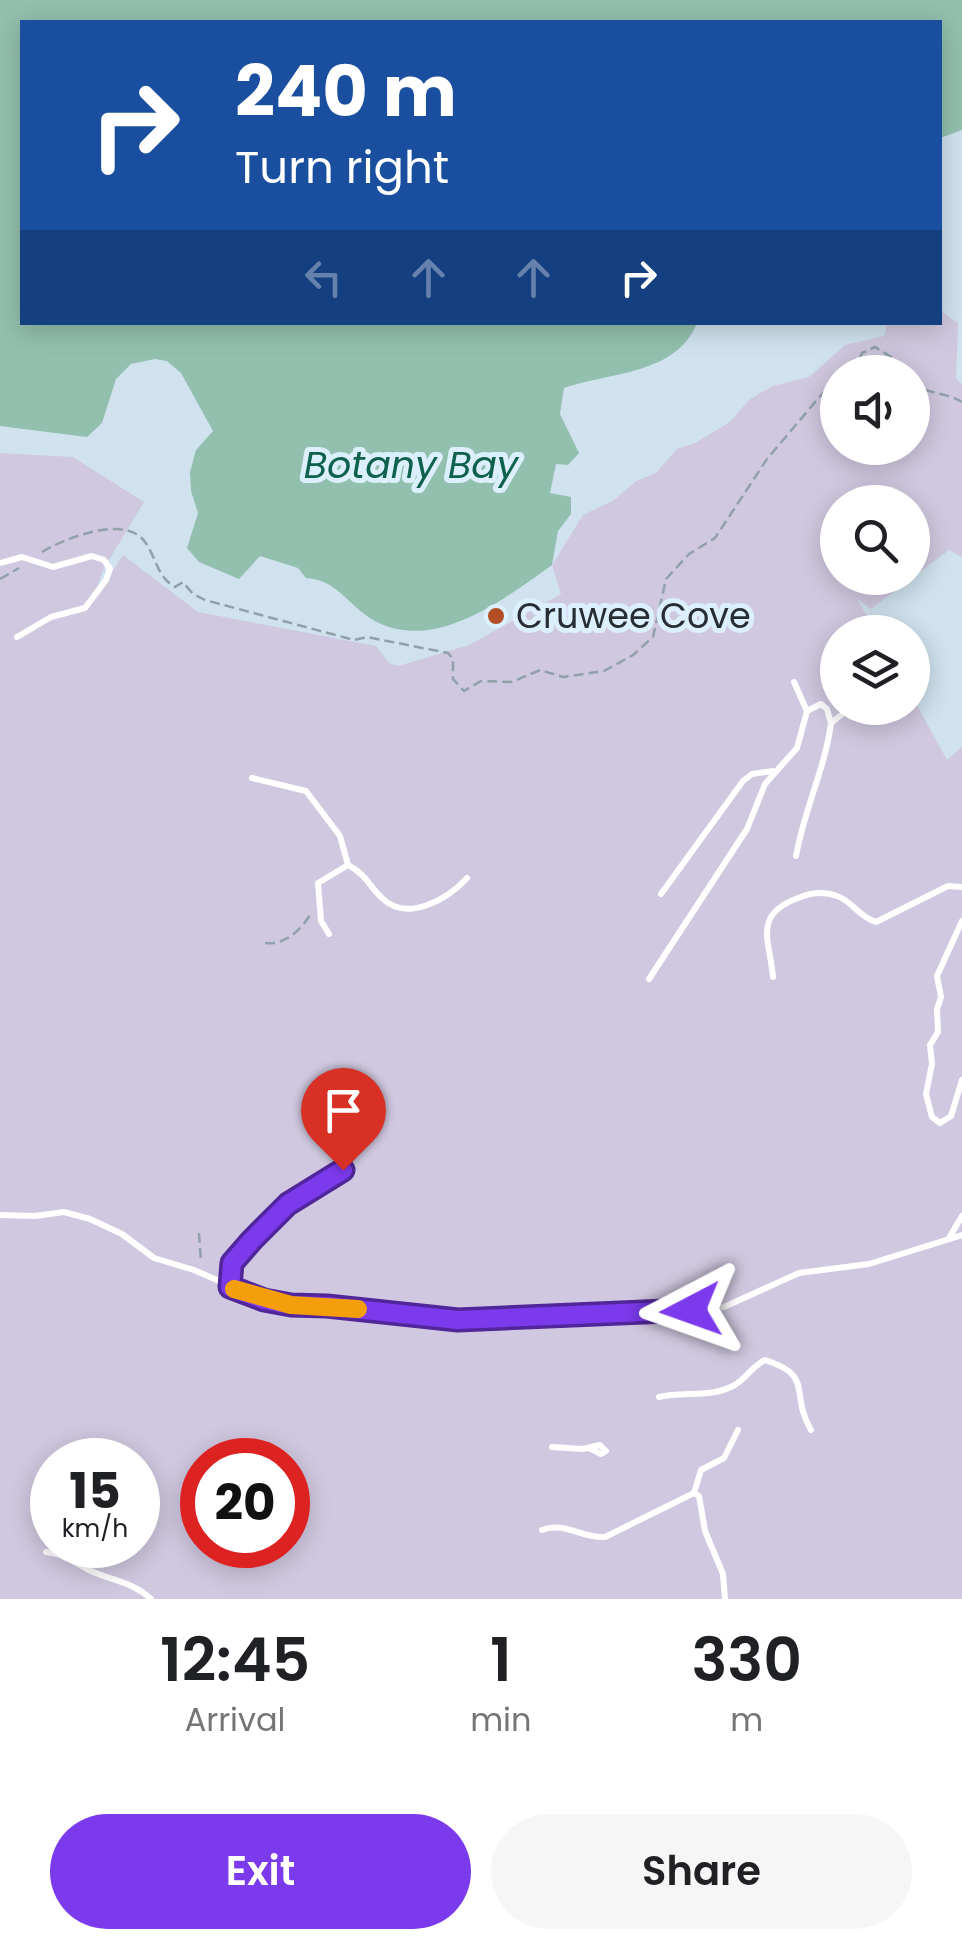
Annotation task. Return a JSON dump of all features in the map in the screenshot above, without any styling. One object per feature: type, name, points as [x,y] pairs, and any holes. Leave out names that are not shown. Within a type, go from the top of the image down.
[{"type":"lane","points":[[0,563],[22,557],[54,566],[98,557],[109,565],[110,573],[85,608],[51,617],[16,637]]},
{"type":"lane","points":[[648,978],[747,829],[774,771],[797,748],[808,711],[794,682]]},
{"type":"lane","points":[[808,711],[820,705]]},
{"type":"lane","points":[[796,856],[832,725]]},
{"type":"lane","points":[[661,894],[743,781],[752,774],[774,771]]},
{"type":"lane","points":[[252,778],[306,791],[340,836],[348,865],[365,874],[388,903],[409,909],[451,895],[468,878]]},
{"type":"lane","points":[[329,934],[322,921],[318,887],[320,880],[348,865]]},
{"type":"lane","points":[[772,977],[766,932],[772,913],[784,904],[810,894],[830,894],[844,899],[863,917],[876,922],[948,886],[962,887]]},
{"type":"lane","points":[[962,921],[937,976],[941,997],[937,1008],[938,1032],[930,1045],[932,1070],[926,1087],[936,1122],[950,1116],[962,1080]]},
{"type":"lane","points":[[230,1287],[232,1263],[252,1240],[288,1204],[343,1170]]},
{"type":"lane","points":[[0,1215],[75,1214],[108,1226],[154,1258],[264,1300],[498,1321],[724,1307],[800,1273],[869,1264],[962,1235]]},
{"type":"lane","points":[[949,1240],[962,1216]]},
{"type":"lane","points":[[660,1397],[676,1393],[702,1395],[730,1388],[765,1360],[794,1372],[802,1415],[811,1430]]},
{"type":"lane","points":[[542,1530],[556,1525],[594,1538],[605,1537],[694,1493],[701,1470],[724,1458],[738,1430]]},
{"type":"lane","points":[[552,1447],[589,1448]]},
{"type":"lane","points":[[694,1493],[699,1496],[705,1531],[723,1574],[725,1599]]},
{"type":"lane","points":[[87,1568],[135,1586],[151,1599]]},
{"type":"path","points":[[861,355],[875,347],[888,355]]},
{"type":"path","points":[[930,391],[962,402]]},
{"type":"path","points":[[0,579],[49,548],[89,534],[131,529],[142,537],[166,582],[175,587],[183,582],[205,600],[354,640],[367,637],[448,654],[453,659],[453,679],[464,691],[481,681],[512,682],[540,670],[563,677],[604,671],[621,664],[653,637],[666,579],[689,554],[715,538],[767,458],[820,396]]},
{"type":"path","points":[[265,943],[279,943],[302,927],[320,902]]},
{"type":"path","points":[[198,1233],[202,1274]]},
{"type":"shaded area","points":[[942,311],[958,323],[962,557],[949,550],[930,564],[930,485],[820,485],[820,595],[890,595],[871,609],[857,599],[866,615],[820,615],[820,725],[928,725],[947,760],[962,747],[962,1599],[0,1599],[0,453],[73,457],[144,502],[103,570],[92,603],[123,555],[198,612],[376,646],[389,663],[398,666],[469,645],[561,594],[552,565],[583,515],[614,500],[636,481],[656,473],[677,449],[730,422],[750,399],[773,386],[809,377],[820,367],[820,465],[930,465],[930,355],[834,355],[845,345],[884,336],[887,325],[942,325]]},
{"type":"water","name":"Botany Bay","points":[[0,0],[962,0],[962,130],[942,137],[942,20],[20,20],[20,325],[696,325],[674,353],[658,362],[564,388],[560,414],[579,453],[568,465],[556,464],[550,493],[571,497],[571,514],[558,531],[552,565],[486,609],[462,620],[411,631],[387,626],[363,613],[331,586],[306,578],[298,568],[260,556],[239,579],[199,562],[187,548],[198,513],[190,472],[196,450],[213,431],[181,373],[167,361],[131,364],[116,379],[102,423],[87,437],[0,426]]},
{"type":"slow traffic","points":[[234,1289],[291,1305],[358,1309]]},
{"type":"place","name":"Cruwee Cove","points":[[496,616]]},
{"type":"route","points":[[343,1170],[288,1204],[252,1240],[232,1263],[230,1287],[291,1305],[458,1320],[691,1310]]}]
